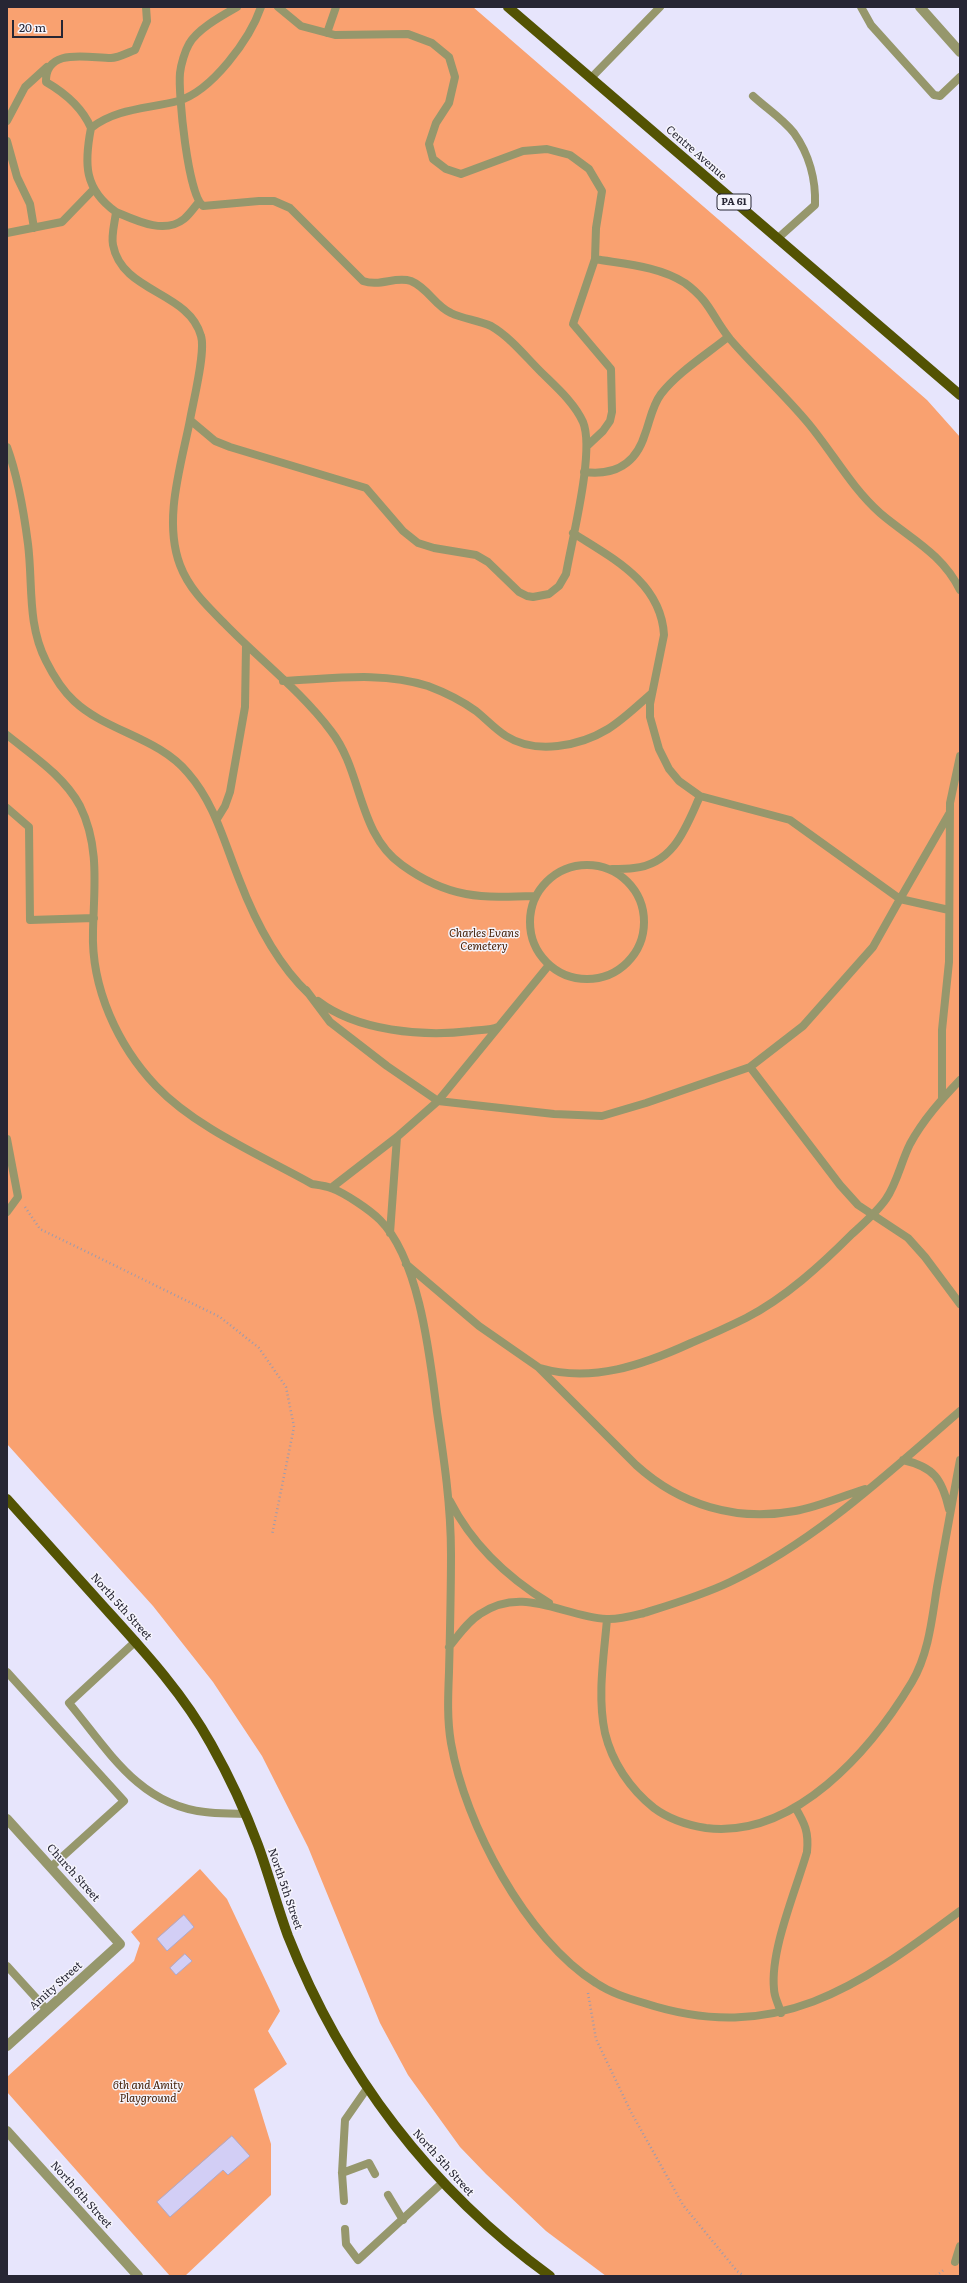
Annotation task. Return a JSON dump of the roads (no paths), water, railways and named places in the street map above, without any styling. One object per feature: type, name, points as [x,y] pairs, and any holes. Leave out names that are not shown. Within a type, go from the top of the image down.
[{"type":"main road","name":"Centre Avenue","points":[[508,7],[960,395]]},
{"type":"main road","name":"North 5th Street","points":[[7,1499],[136,1641],[170,1682],[194,1716],[232,1784],[258,1844],[288,1936],[308,1983],[330,2024],[386,2115],[442,2183],[480,2221],[550,2276]]},
{"type":"street","points":[[920,7],[960,52]]},
{"type":"street","name":"Church Street","points":[[7,1819],[120,1944]]},
{"type":"street","name":"Amity Street","points":[[7,2046],[120,1944]]},
{"type":"street","name":"North 6th Street","points":[[7,2131],[138,2276]]},
{"type":"lane","points":[[7,121],[25,88],[54,61],[81,55],[113,58],[135,50],[147,22],[146,7]]},
{"type":"lane","points":[[190,420],[215,441],[230,448],[366,488],[403,531],[418,543],[434,548],[476,554],[488,562],[519,592],[526,596],[542,597],[549,594],[558,586],[566,574],[584,472],[587,446],[586,431],[576,410],[504,335],[495,329],[447,311],[423,287],[409,281],[402,280],[378,284],[364,281],[348,268],[296,213],[280,203],[259,201],[202,206],[198,203],[192,179],[179,100],[180,71],[189,43],[213,21],[238,7]]},
{"type":"lane","points":[[91,128],[106,117],[114,114],[179,100],[212,79],[230,61],[255,23],[261,7]]},
{"type":"lane","points":[[280,7],[301,26],[334,35],[408,34],[432,43],[450,57],[455,77],[448,103],[436,123],[429,144],[433,159],[446,169],[461,174],[524,151],[547,149],[570,155],[589,169],[602,191],[596,228],[595,259],[573,324],[611,369],[612,412],[604,431],[587,446]]},
{"type":"lane","points":[[327,33],[336,7]]},
{"type":"lane","points":[[591,78],[660,7]]},
{"type":"lane","points":[[861,7],[871,25],[934,95],[940,96],[960,77]]},
{"type":"lane","points":[[54,61],[46,71],[46,82],[60,90],[81,110],[91,128],[86,153],[88,170],[93,190],[102,202],[116,212],[142,223],[166,226],[183,220],[198,203]]},
{"type":"lane","points":[[753,96],[793,133],[807,157],[816,185],[815,205],[777,239]]},
{"type":"lane","points":[[7,141],[17,177],[30,204],[34,228]]},
{"type":"lane","points":[[7,233],[62,222],[93,190]]},
{"type":"lane","points":[[116,212],[113,243],[118,258],[141,283],[183,309],[194,320],[202,337],[197,383],[174,503],[174,546],[185,577],[200,599],[322,720],[340,743],[368,820],[383,845],[401,865],[451,892],[465,895],[498,898],[536,896]]},
{"type":"lane","points":[[595,259],[669,274],[684,283],[706,302],[728,337],[761,375],[809,424],[858,490],[880,513],[935,555],[951,574],[960,590]]},
{"type":"lane","points":[[584,472],[607,473],[618,469],[630,460],[645,436],[654,406],[660,395],[671,383],[728,337]]},
{"type":"lane","points":[[7,447],[28,544],[31,609],[45,660],[64,692],[82,709],[154,746],[178,762],[196,783],[217,819],[239,880],[277,957],[306,990],[330,1022],[387,1066],[438,1101],[554,1114],[602,1116],[646,1103],[750,1066],[802,1026],[873,947],[950,814]]},
{"type":"lane","points":[[573,533],[626,567],[654,598],[664,635],[652,693],[650,717],[655,739],[661,754],[669,769],[679,781],[700,796],[790,820],[900,899],[949,910]]},
{"type":"lane","points":[[217,819],[225,806],[230,792],[245,707],[246,646]]},
{"type":"lane","points":[[283,681],[361,677],[406,681],[438,691],[465,704],[507,737],[533,746],[570,744],[608,729],[652,693]]},
{"type":"lane","points":[[7,735],[61,780],[84,815],[94,851],[95,960],[102,993],[114,1026],[138,1064],[151,1081],[175,1104],[199,1121],[312,1184],[331,1188],[380,1220],[390,1233],[405,1263],[416,1295],[434,1379],[448,1496],[451,1556],[448,1712],[450,1741],[469,1807],[496,1864],[528,1918],[563,1957],[594,1982],[617,1994],[672,2011],[721,2017],[764,2016],[781,2013],[836,1993],[924,1938],[960,1912]]},
{"type":"lane","points":[[942,1099],[942,1030],[949,962],[950,814],[960,756]]},
{"type":"lane","points":[[612,870],[635,868],[647,865],[675,847],[681,840],[700,796]]},
{"type":"lane","points":[[7,808],[29,827],[30,920],[94,918]]},
{"type":"lane","points":[[593,864],[612,870],[629,881],[640,897],[644,908],[643,937],[634,955],[620,969],[596,978],[585,979],[566,975],[549,965],[537,949],[532,935],[530,915],[536,896],[548,880],[564,869],[593,864]]},
{"type":"lane","points":[[331,1188],[397,1137],[438,1101],[549,965]]},
{"type":"lane","points":[[306,990],[331,1011],[362,1024],[385,1029],[456,1034],[491,1030],[498,1027]]},
{"type":"lane","points":[[750,1066],[840,1185],[858,1205],[908,1238],[925,1256],[960,1304]]},
{"type":"lane","points":[[538,1367],[573,1373],[616,1370],[665,1355],[747,1317],[790,1289],[838,1248],[872,1215],[890,1191],[910,1144],[919,1129],[942,1099],[960,1080]]},
{"type":"lane","points":[[390,1233],[397,1137]]},
{"type":"lane","points":[[7,1139],[18,1197],[7,1212]]},
{"type":"lane","points":[[405,1263],[479,1326],[538,1367],[646,1474],[690,1501],[732,1513],[762,1516],[796,1511],[870,1487]]},
{"type":"lane","points":[[449,1647],[474,1619],[497,1606],[524,1602],[554,1606],[588,1616],[607,1619],[624,1617],[665,1607],[731,1582],[796,1544],[870,1487],[960,1411]]},
{"type":"lane","points":[[903,1460],[919,1464],[936,1477],[946,1493],[950,1514]]},
{"type":"lane","points":[[607,1619],[601,1691],[603,1721],[609,1748],[620,1770],[640,1796],[668,1817],[691,1826],[715,1829],[739,1828],[754,1825],[795,1807],[826,1785],[859,1754],[872,1740],[913,1681],[926,1647],[960,1460]]},
{"type":"lane","points":[[448,1496],[464,1526],[480,1546],[517,1582],[554,1606]]},
{"type":"lane","points":[[136,1641],[70,1703],[132,1778],[153,1795],[178,1806],[204,1812],[245,1814]]},
{"type":"lane","points":[[7,1672],[124,1801],[51,1867]]},
{"type":"lane","points":[[781,2013],[774,1990],[775,1967],[781,1939],[808,1847],[808,1832],[795,1807]]},
{"type":"lane","points":[[7,1966],[47,2010]]},
{"type":"lane","points":[[344,2201],[342,2173],[345,2120],[368,2087]]},
{"type":"lane","points":[[342,2173],[369,2163],[375,2174]]},
{"type":"lane","points":[[345,2228],[346,2244],[358,2260],[442,2183]]},
{"type":"lane","points":[[388,2195],[403,2220]]},
{"type":"lane","points":[[954,2262],[960,2246]]},
{"type":"park label","name":"Charles Evans Cemetery","points":[[484,940]]},
{"type":"park label","name":"6th and Amity Playground","points":[[148,2092]]}]
